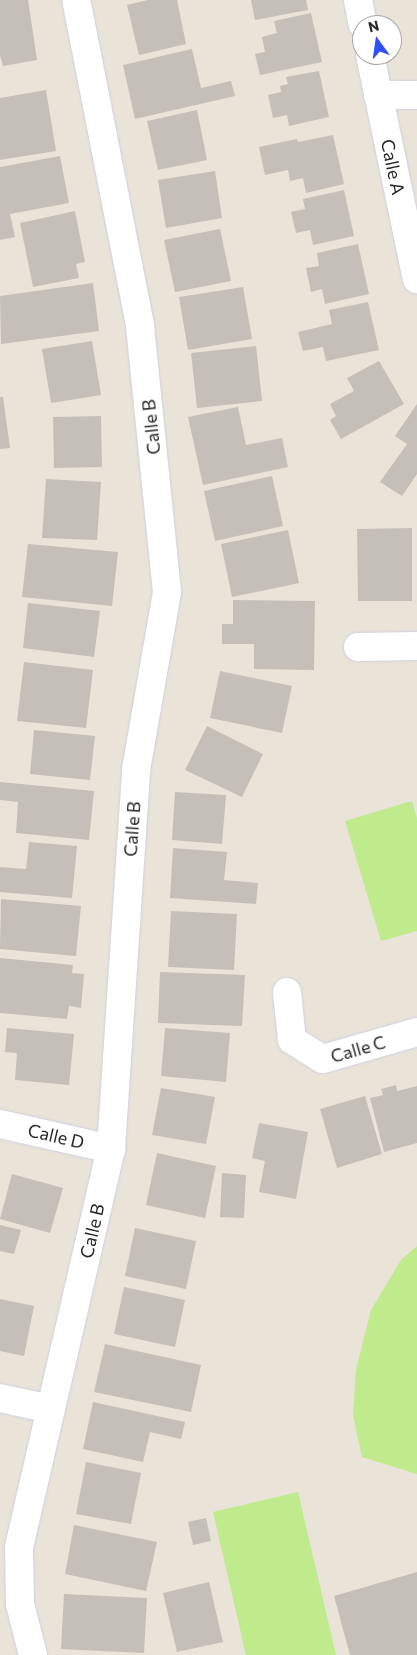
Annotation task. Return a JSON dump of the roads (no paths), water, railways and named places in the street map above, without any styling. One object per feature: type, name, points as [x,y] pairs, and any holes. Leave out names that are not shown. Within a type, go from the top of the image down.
[{"type":"street","name":"Calle B","points":[[33,1655],[20,1604],[19,1547],[111,1149],[136,770],[167,592],[140,325],[76,0]]},
{"type":"street","points":[[358,0],[361,15]]},
{"type":"street","name":"Calle A","points":[[372,65],[417,279]]},
{"type":"street","points":[[378,95],[417,95]]},
{"type":"street","points":[[358,647],[417,646]]},
{"type":"street","name":"Calle C","points":[[287,992],[292,1040],[323,1059],[417,1032]]},
{"type":"street","name":"Calle D","points":[[0,1124],[111,1149]]},
{"type":"street","points":[[0,1398],[51,1409]]}]
